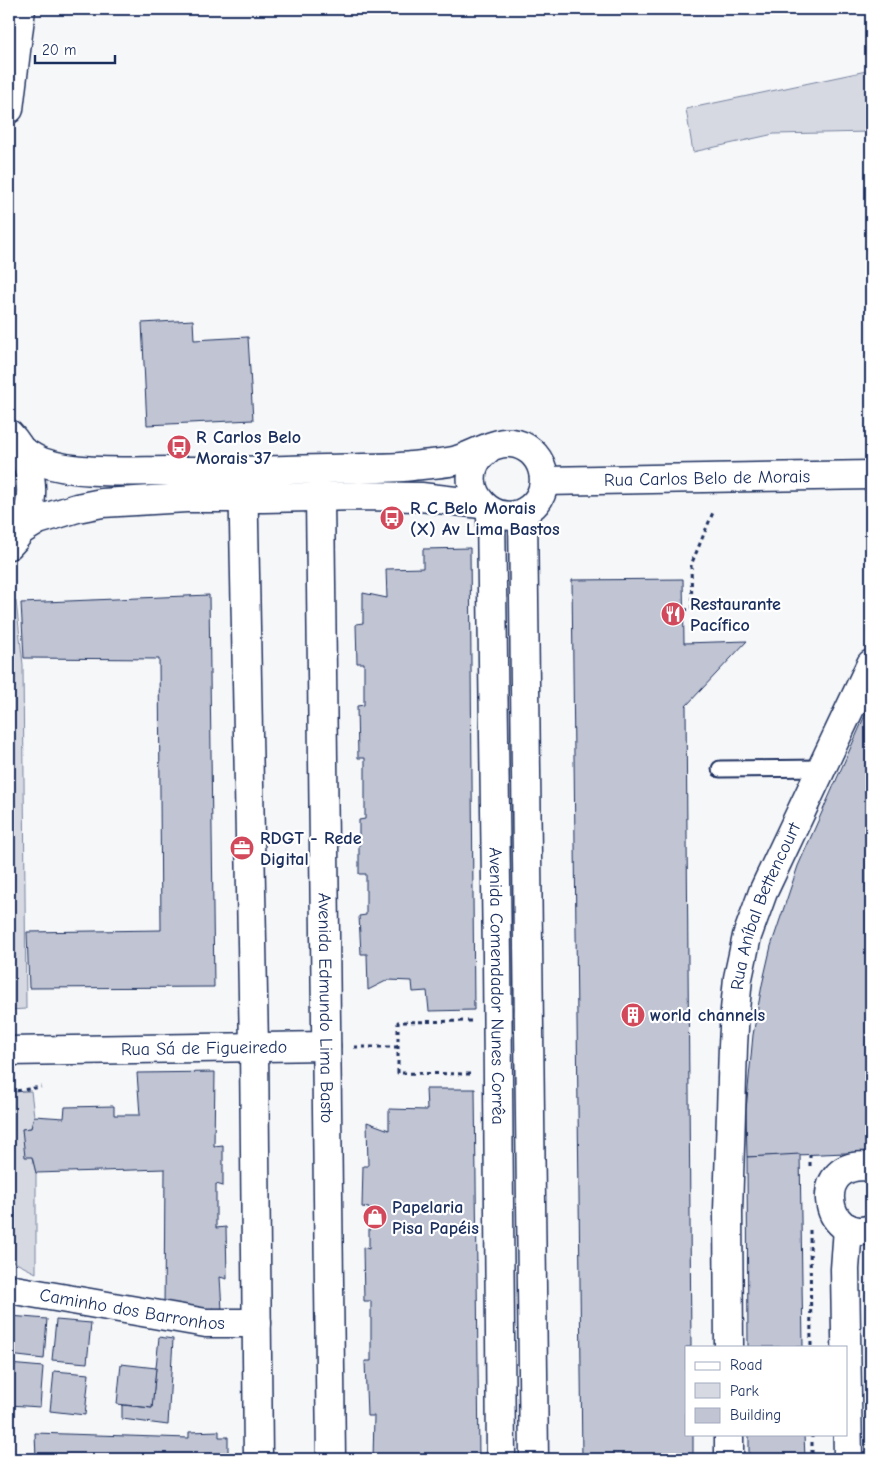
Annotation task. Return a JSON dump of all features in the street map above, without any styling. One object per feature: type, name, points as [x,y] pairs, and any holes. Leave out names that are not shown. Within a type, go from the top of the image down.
[{"type":"street","points":[[9,109],[21,9]]},
{"type":"street","points":[[14,538],[38,520],[102,503],[186,498],[421,496],[486,508],[501,515],[513,516],[524,513],[532,507],[543,491],[544,481],[539,459],[521,445],[510,443],[499,444],[453,461],[408,467],[244,471],[90,470],[41,461],[15,443]]},
{"type":"street","points":[[14,538],[29,512],[32,491],[30,470],[15,443]]},
{"type":"street","points":[[486,508],[474,493],[471,481],[479,457],[488,448]]},
{"type":"street","points":[[244,471],[254,1047],[258,1459]]},
{"type":"street","name":"Rua Carlos Belo de Morais","points":[[544,481],[871,475]]},
{"type":"street","name":"Avenida Edmundo Lima Basto","points":[[320,497],[331,1459]]},
{"type":"street","name":"Avenida Comendador Nunes Corrêa","points":[[486,508],[498,1021],[502,1459]]},
{"type":"street","name":"Avenida Comendador Nunes Corrêa","points":[[524,513],[534,1459]]},
{"type":"street","name":"Rua Aníbal Bettencourt","points":[[729,1346],[728,1211],[733,1046],[738,978],[747,936],[763,892],[871,664]]},
{"type":"street","name":"Rua Sá de Figueiredo","points":[[9,1051],[326,1046]]},
{"type":"street","points":[[847,1346],[846,1269],[860,1228],[839,1222],[833,1213],[830,1191],[834,1181],[841,1173],[851,1167],[862,1165],[871,1167]]},
{"type":"street","name":"Caminho dos Barronhos","points":[[9,1289],[206,1323],[257,1324]]},
{"type":"street","points":[[729,1436],[729,1459]]},
{"type":"street","points":[[848,1436],[848,1459]]},
{"type":"lane","points":[[720,769],[822,768]]},
{"type":"path","points":[[684,610],[692,609],[691,565],[714,510]]},
{"type":"path","points":[[498,1021],[398,1022],[398,1073],[498,1075]]},
{"type":"path","points":[[326,1046],[398,1047]]},
{"type":"path","points":[[9,1092],[41,1087]]},
{"type":"path","points":[[810,1154],[810,1174]]},
{"type":"path","points":[[810,1222],[811,1346]]},
{"type":"path","points":[[812,1436],[812,1459]]},
{"type":"green space","points":[[871,70],[871,132],[774,134],[693,152],[686,109]]},
{"type":"green space","points":[[16,601],[23,665],[26,1009],[9,1010],[9,602]]},
{"type":"green space","points":[[31,1091],[34,1116],[31,1128],[22,1129],[36,1173],[36,1273],[14,1262],[9,1257],[9,1092]]},
{"type":"building","points":[[193,320],[194,340],[248,337],[253,420],[147,425],[142,323]]},
{"type":"building","points":[[470,548],[474,1010],[429,1011],[427,991],[413,992],[412,981],[388,980],[368,990],[367,954],[361,954],[359,916],[366,915],[366,874],[359,874],[359,820],[365,819],[365,758],[358,758],[357,706],[364,705],[364,663],[357,663],[356,624],[363,623],[363,593],[387,598],[386,569],[423,568],[423,549]]},
{"type":"building","name":"world channels","points":[[683,579],[684,643],[747,641],[686,706],[691,1346],[685,1346],[685,1436],[693,1436],[693,1459],[582,1459],[572,580]]},
{"type":"building","points":[[209,595],[214,987],[29,988],[27,932],[161,930],[159,659],[24,658],[21,603]]},
{"type":"building","points":[[871,702],[871,1152],[747,1157],[746,1110],[753,1035],[771,946],[798,866]]},
{"type":"building","points":[[215,1072],[214,1146],[223,1145],[223,1186],[216,1184],[216,1228],[226,1227],[227,1279],[220,1277],[222,1310],[212,1308],[213,1317],[164,1310],[165,1169],[36,1173],[32,1157],[25,1157],[22,1129],[31,1128],[34,1116],[64,1118],[65,1107],[114,1106],[114,1115],[140,1115],[137,1073]]},
{"type":"building","points":[[426,1089],[475,1089],[479,1459],[373,1459],[374,1416],[367,1416],[365,1361],[371,1361],[371,1301],[364,1301],[363,1247],[369,1249],[369,1208],[362,1207],[363,1166],[368,1166],[367,1122],[389,1130],[389,1109],[427,1110]]},
{"type":"building","points":[[800,1154],[803,1346],[748,1346],[747,1157]]},
{"type":"building","points":[[9,1311],[10,1311],[9,1349]]},
{"type":"building","points":[[10,1316],[47,1319],[44,1359],[9,1355]]},
{"type":"building","points":[[56,1320],[91,1323],[87,1363],[52,1360]]},
{"type":"building","points":[[159,1337],[173,1339],[168,1425],[122,1419],[122,1405],[152,1408]]},
{"type":"building","points":[[9,1364],[43,1367],[40,1407],[9,1405]]},
{"type":"building","points":[[121,1364],[156,1368],[152,1408],[117,1404]]},
{"type":"building","points":[[54,1371],[89,1374],[85,1415],[50,1411]]},
{"type":"building","points":[[219,1431],[219,1437],[228,1437],[228,1459],[36,1459],[35,1433],[189,1438],[189,1432]]},
{"type":"building","points":[[749,1436],[804,1436],[805,1459],[749,1459]]},
{"type":"place","name":"R Carlos Belo Morais 37","points":[[179,447]]},
{"type":"place","name":"R C Belo Morais (X) Av Lima Bastos","points":[[392,518]]},
{"type":"place","name":"Restaurante Pacífico","points":[[673,614]]},
{"type":"place","name":"RDGT - Rede Digital","points":[[242,848]]},
{"type":"place","name":"world channels","points":[[633,1015]]},
{"type":"place","name":"Papelaria Pisa Papéis","points":[[375,1217]]}]
